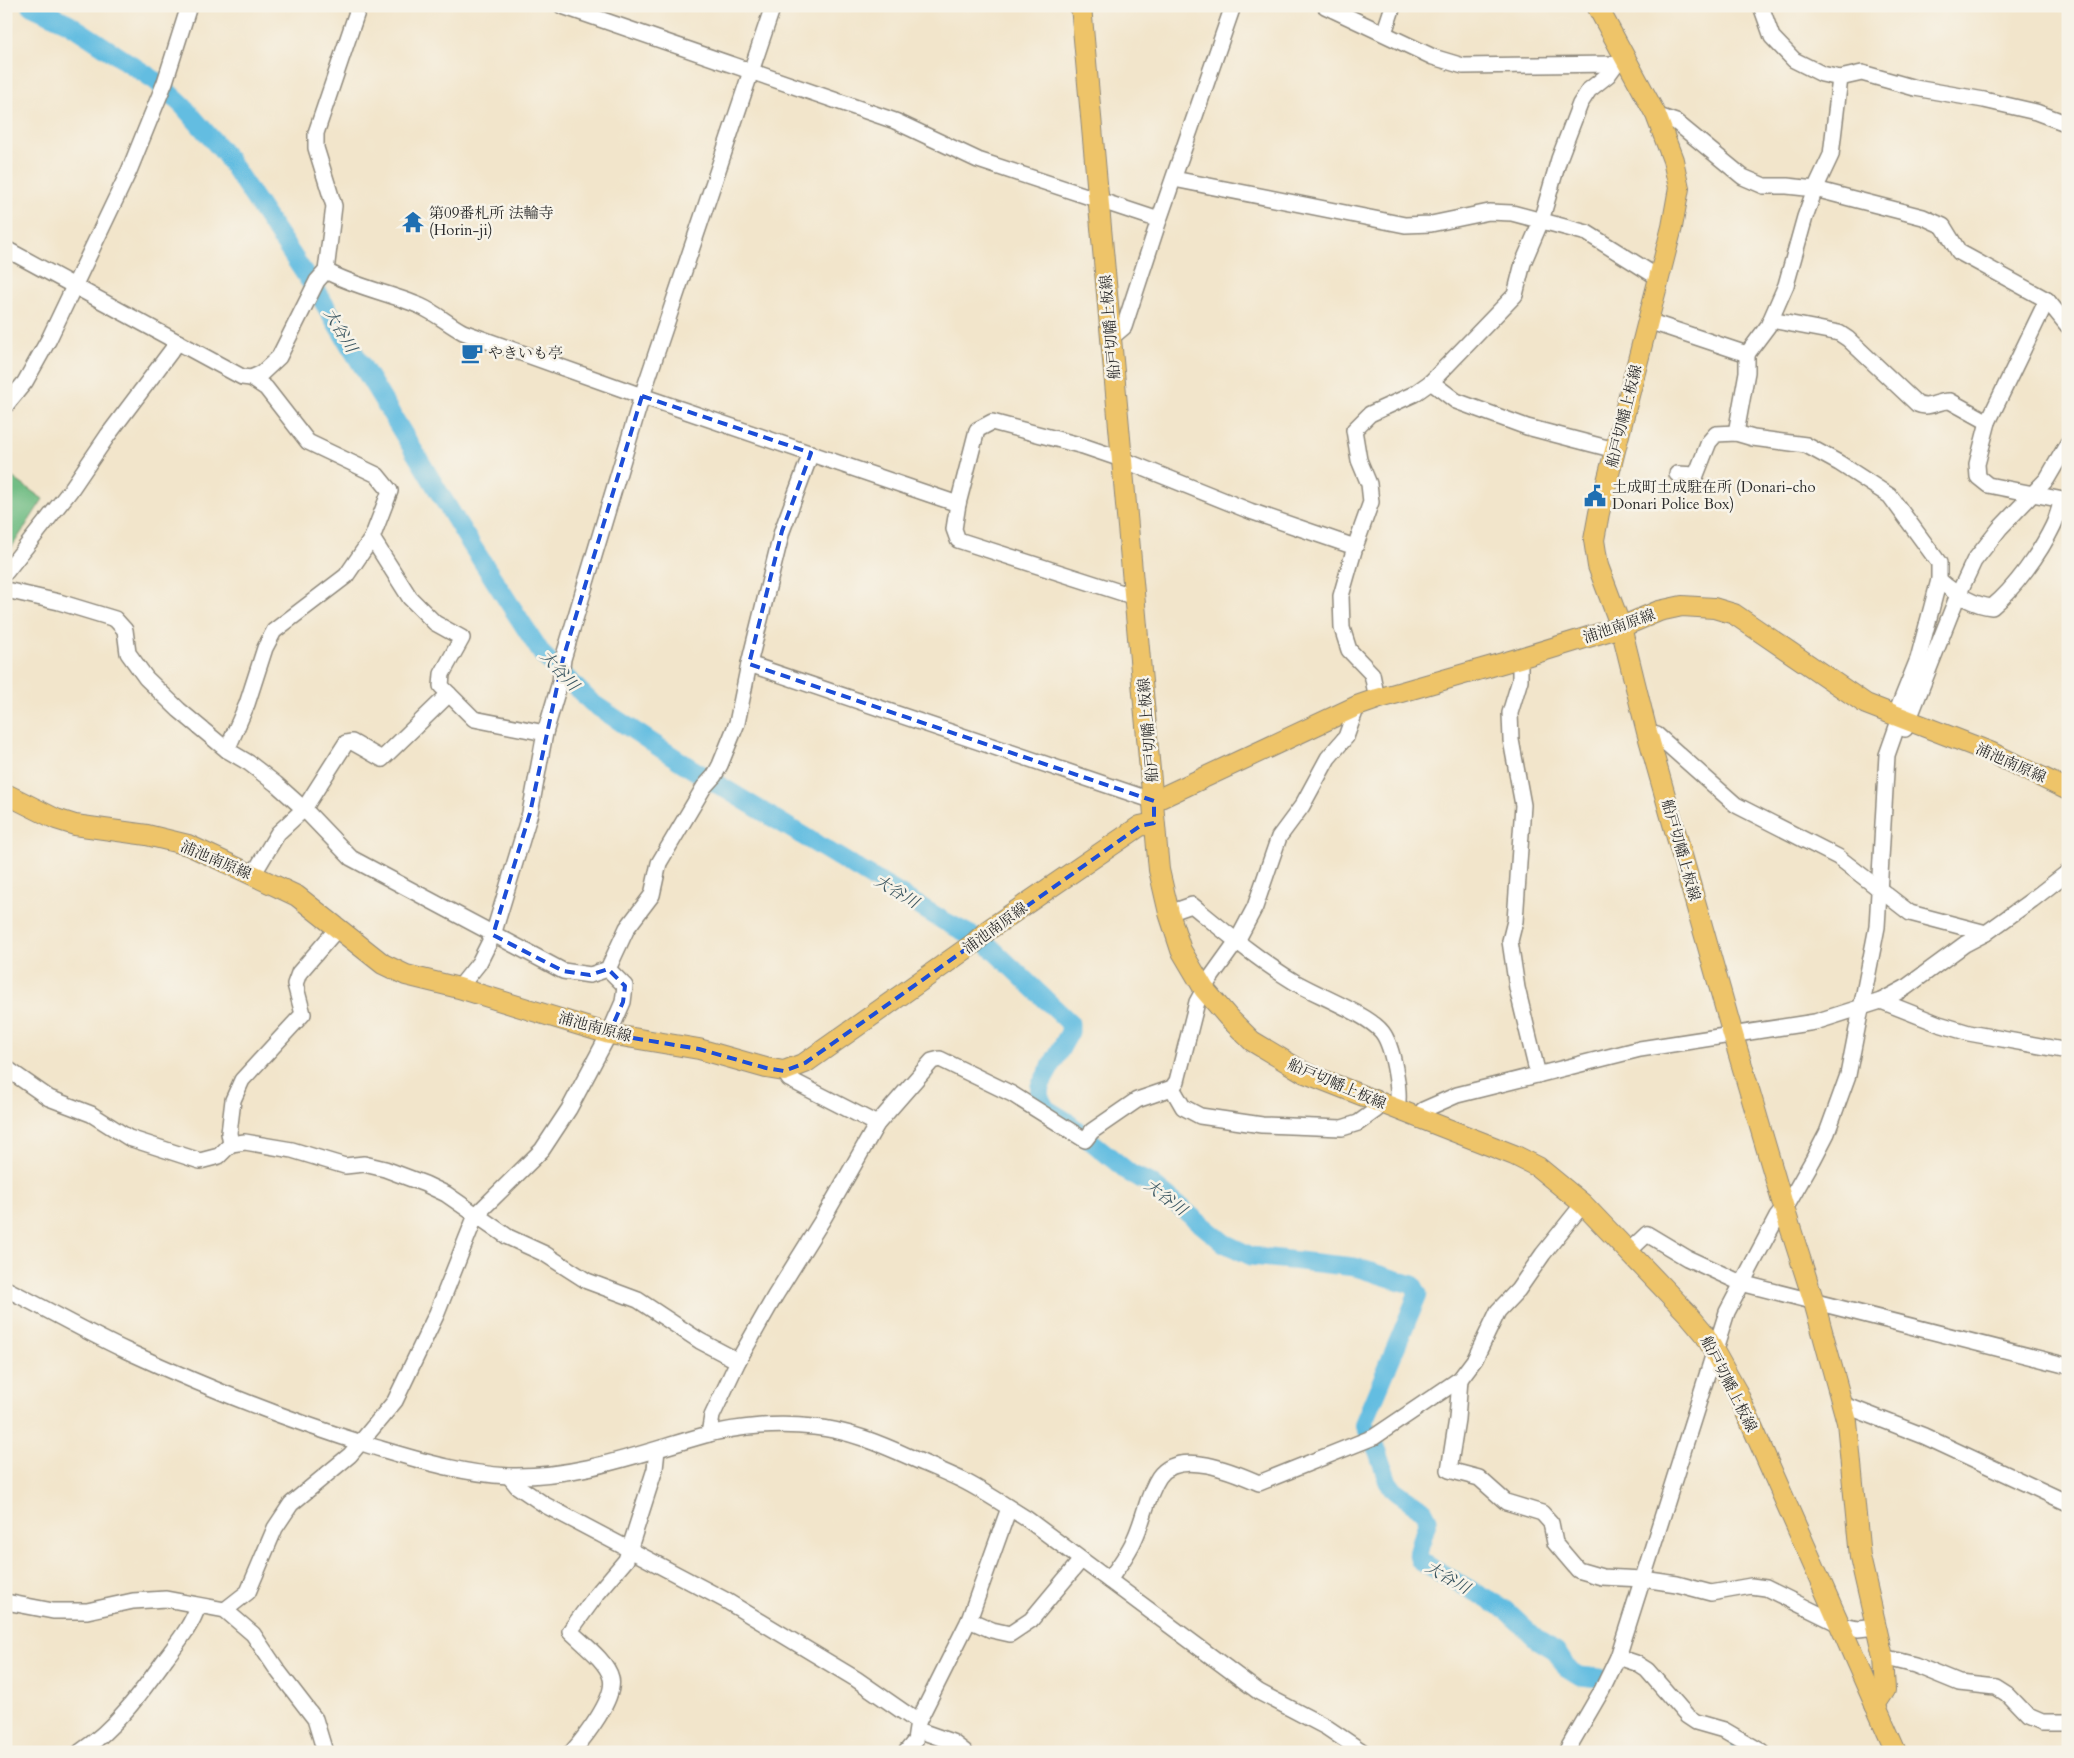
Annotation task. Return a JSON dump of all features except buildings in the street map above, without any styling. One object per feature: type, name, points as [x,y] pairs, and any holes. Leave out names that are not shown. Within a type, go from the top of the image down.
[{"type":"main road","name":"船戸切幡上板線","points":[[1081,6],[1121,459],[1154,801],[1154,824],[1159,870],[1169,913],[1181,950],[1204,989],[1252,1041],[1304,1074],[1514,1154],[1538,1168],[1584,1204],[1688,1314],[1704,1333],[1737,1392],[1896,1752]]},
{"type":"main road","name":"船戸切幡上板線","points":[[1598,6],[1622,63],[1656,115],[1673,160],[1679,188],[1672,227],[1594,540],[1598,566],[1621,627],[1647,732],[1733,1035],[1786,1216],[1814,1302],[1847,1422],[1860,1557],[1883,1656],[1885,1690],[1875,1705]]},
{"type":"main road","name":"浦池南原線","points":[[1154,801],[1357,706],[1621,627],[1659,612],[1682,606],[1714,608],[1734,614],[1866,704],[1990,752],[2068,790]]},
{"type":"main road","name":"浦池南原線","points":[[6,794],[56,819],[75,825],[147,835],[188,846],[253,875],[297,896],[383,964],[406,975],[459,988],[609,1034],[699,1050],[784,1071],[805,1063],[973,944],[988,930],[1140,826],[1154,824]]},
{"type":"street","points":[[6,405],[25,382],[49,339],[129,171],[163,88],[189,6]]},
{"type":"street","points":[[251,378],[262,372],[279,357],[319,281],[334,206],[316,148],[316,133],[359,6]]},
{"type":"street","points":[[562,6],[895,121],[978,160],[1098,198],[1159,220]]},
{"type":"street","points":[[459,988],[479,963],[493,935],[530,813],[545,733],[560,682],[563,658],[642,396],[773,6]]},
{"type":"street","points":[[1111,338],[1124,327],[1233,6]]},
{"type":"street","points":[[1325,6],[1433,57],[1463,66],[1622,63]]},
{"type":"street","points":[[1384,33],[1393,6]]},
{"type":"street","points":[[1761,6],[1772,37],[1794,60],[1822,74],[1840,78],[1862,73],[1915,88],[1984,100],[2036,112],[2068,124]]},
{"type":"street","points":[[1377,699],[1372,674],[1349,650],[1342,628],[1341,596],[1355,547],[1372,502],[1370,484],[1359,460],[1354,430],[1370,414],[1414,394],[1431,382],[1515,295],[1523,263],[1541,221],[1559,159],[1580,104],[1589,90],[1622,63]]},
{"type":"street","points":[[1736,433],[1747,372],[1747,354],[1771,320],[1786,285],[1815,189],[1831,155],[1840,78]]},
{"type":"street","points":[[1656,115],[1676,122],[1743,177],[1764,186],[1815,189],[1923,217],[1943,226],[1960,252],[2047,300],[2068,326]]},
{"type":"street","points":[[1174,179],[1405,225],[1431,224],[1489,212],[1512,213],[1587,233],[1659,278]]},
{"type":"street","points":[[6,249],[242,377],[251,378],[266,388],[308,442],[377,475],[390,491],[372,538],[346,576],[274,631],[265,648],[247,704],[227,750]]},
{"type":"street","points":[[319,281],[339,278],[384,292],[438,314],[463,332],[642,396],[958,504]]},
{"type":"street","points":[[1939,580],[1955,593],[1982,606],[1992,607],[2003,598],[2042,546],[2065,500],[2030,495],[1988,485],[1978,477],[1977,464],[1988,422],[2047,300]]},
{"type":"street","points":[[1771,320],[1839,333],[1848,339],[1917,404],[1927,407],[1950,401],[1988,422]]},
{"type":"street","points":[[1648,321],[1747,354]]},
{"type":"street","points":[[6,572],[70,491],[108,435],[178,342]]},
{"type":"street","points":[[1431,382],[1456,401],[1527,427],[1615,450]]},
{"type":"street","points":[[1135,597],[958,540],[954,529],[958,504],[977,430],[992,422],[1083,446],[1121,459],[1250,512],[1355,547]]},
{"type":"street","points":[[1566,1752],[1602,1690],[1618,1657],[1647,1579],[1727,1312],[1745,1284],[1777,1217],[1786,1216],[1842,1096],[1870,1004],[1882,947],[1883,892],[1894,767],[1901,718],[1939,580],[1939,564],[1890,496],[1839,463],[1806,445],[1753,438],[1736,433],[1716,434],[1709,442],[1696,475],[1677,474]]},
{"type":"street","points":[[1901,718],[1955,593],[1974,561],[1983,548],[2030,495],[2047,479],[2068,443]]},
{"type":"street","points":[[6,590],[58,602],[114,619],[126,630],[128,653],[146,678],[179,710],[227,750],[249,763],[304,809],[351,858],[563,971],[590,975],[608,969],[628,928],[652,895],[660,863],[704,787],[714,776],[736,723],[782,531],[811,453]]},
{"type":"street","points":[[372,538],[410,598],[435,623],[462,638],[442,674],[441,686],[474,719],[545,733]]},
{"type":"street","points":[[1520,658],[1520,680],[1510,713],[1511,740],[1523,805],[1515,920],[1510,941],[1517,988],[1538,1075]]},
{"type":"street","points":[[749,664],[1154,801]]},
{"type":"street","points":[[253,875],[278,833],[304,809],[346,743],[352,742],[382,759],[449,694]]},
{"type":"street","points":[[709,1434],[712,1416],[738,1361],[775,1296],[823,1219],[878,1124],[932,1061],[940,1058],[1012,1094],[1085,1140],[1092,1131],[1137,1100],[1172,1088],[1177,1081],[1183,1062],[1197,1002],[1237,941],[1255,907],[1279,837],[1302,806],[1328,758],[1346,737],[1357,706]]},
{"type":"street","points":[[1647,732],[1656,735],[1736,805],[1838,857],[1910,913],[1986,932]]},
{"type":"street","points":[[1419,1118],[1423,1110],[1457,1094],[1640,1049],[1815,1022],[1870,1004],[1906,988],[1964,944],[1986,932],[2068,872]]},
{"type":"street","points":[[1169,913],[1192,906],[1292,981],[1376,1025],[1385,1038],[1390,1052],[1399,1101],[1376,1110],[1358,1123],[1342,1128],[1262,1125],[1200,1116],[1183,1107],[1172,1088]]},
{"type":"street","points":[[231,1144],[229,1133],[233,1100],[242,1080],[303,1014],[296,984],[299,973],[337,929]]},
{"type":"street","points":[[225,1610],[234,1605],[248,1592],[275,1528],[291,1504],[350,1455],[362,1443],[395,1401],[437,1313],[476,1215],[542,1150],[569,1109],[609,1034],[624,1002],[624,986],[608,969]]},
{"type":"street","points":[[1870,1004],[1969,1033],[2068,1051]]},
{"type":"street","points":[[6,1068],[49,1098],[91,1114],[129,1138],[200,1161],[220,1156],[231,1144],[245,1142],[292,1150],[345,1166],[364,1164],[385,1169],[446,1194],[508,1236],[545,1254],[587,1281],[638,1300],[700,1341],[738,1361]]},
{"type":"street","points":[[784,1071],[789,1079],[878,1124]]},
{"type":"street","points":[[1109,1580],[1135,1539],[1158,1478],[1170,1468],[1178,1464],[1217,1467],[1259,1484],[1372,1438],[1460,1380],[1475,1359],[1498,1311],[1518,1290],[1542,1254],[1584,1204]]},
{"type":"street","points":[[1628,1252],[1647,1234],[1687,1258],[1745,1284],[2068,1366]]},
{"type":"street","points":[[6,1289],[126,1350],[204,1386],[300,1423],[362,1443],[471,1472],[509,1476],[575,1471],[611,1464],[709,1434],[747,1428],[780,1426],[814,1427],[851,1434],[894,1450],[964,1481],[1009,1508],[1259,1692],[1326,1728],[1364,1752]]},
{"type":"street","points":[[1460,1380],[1457,1419],[1449,1470],[1479,1478],[1506,1502],[1542,1514],[1551,1523],[1555,1543],[1578,1570],[1602,1577],[1647,1579],[1677,1584],[1711,1594],[1751,1586],[1766,1588],[1838,1624],[1858,1629],[1876,1627]]},
{"type":"street","points":[[1842,1404],[1924,1436],[2068,1502]]},
{"type":"street","points":[[572,1752],[595,1722],[609,1695],[612,1679],[605,1665],[570,1631],[597,1594],[626,1560],[655,1469],[657,1450]]},
{"type":"street","points":[[509,1476],[517,1486],[545,1505],[724,1600],[856,1679],[918,1726],[952,1742],[965,1752]]},
{"type":"street","points":[[906,1752],[915,1741],[918,1726],[969,1620],[1009,1508]]},
{"type":"street","points":[[969,1620],[992,1630],[1010,1634],[1031,1620],[1081,1560]]},
{"type":"street","points":[[6,1602],[53,1611],[87,1610],[133,1601],[166,1599],[225,1610],[253,1634],[278,1671],[315,1719],[325,1752]]},
{"type":"street","points":[[80,1752],[113,1725],[132,1705],[195,1616],[198,1606]]},
{"type":"street","points":[[1883,1656],[1915,1665],[1959,1683],[1996,1687],[2007,1694],[2028,1716],[2042,1722],[2068,1722]]},
{"type":"street","points":[[1618,1657],[1636,1663],[1647,1670],[1686,1716],[1696,1722],[1724,1730],[1762,1752]]},
{"type":"highlighted area","points":[[642,396],[811,453],[782,531],[749,664],[1154,801],[1154,823],[1140,826],[805,1063],[784,1071],[766,1068],[699,1049],[609,1034],[623,1002],[625,986],[608,969],[590,975],[563,971],[493,935],[530,813],[563,659]]},
{"type":"green space","points":[[6,473],[43,499],[6,556]]},
{"type":"waterway","name":"大谷川","points":[[31,6],[68,23],[156,81],[183,106],[224,153],[319,295],[465,535],[542,654],[592,703],[689,767],[944,921],[986,943],[1070,1023],[1070,1032],[1040,1086],[1039,1096],[1046,1109],[1066,1121],[1131,1174],[1152,1184],[1224,1243],[1251,1256],[1355,1267],[1413,1285],[1418,1294],[1364,1423],[1378,1452],[1388,1482],[1394,1490],[1424,1511],[1428,1519],[1418,1554],[1420,1561],[1506,1610],[1538,1640],[1556,1651],[1567,1668],[1580,1676],[1600,1678]]},
{"type":"waterway","points":[[1731,1741],[1734,1752]]},
{"type":"place","name":"第09番札所 法輪寺 (Horin-ji)","points":[[413,222]]},
{"type":"place","name":"やきいも亭","points":[[472,353]]},
{"type":"place","name":"土成町土成駐在所 (Donari-cho Donari Police Box)","points":[[1595,496]]}]
